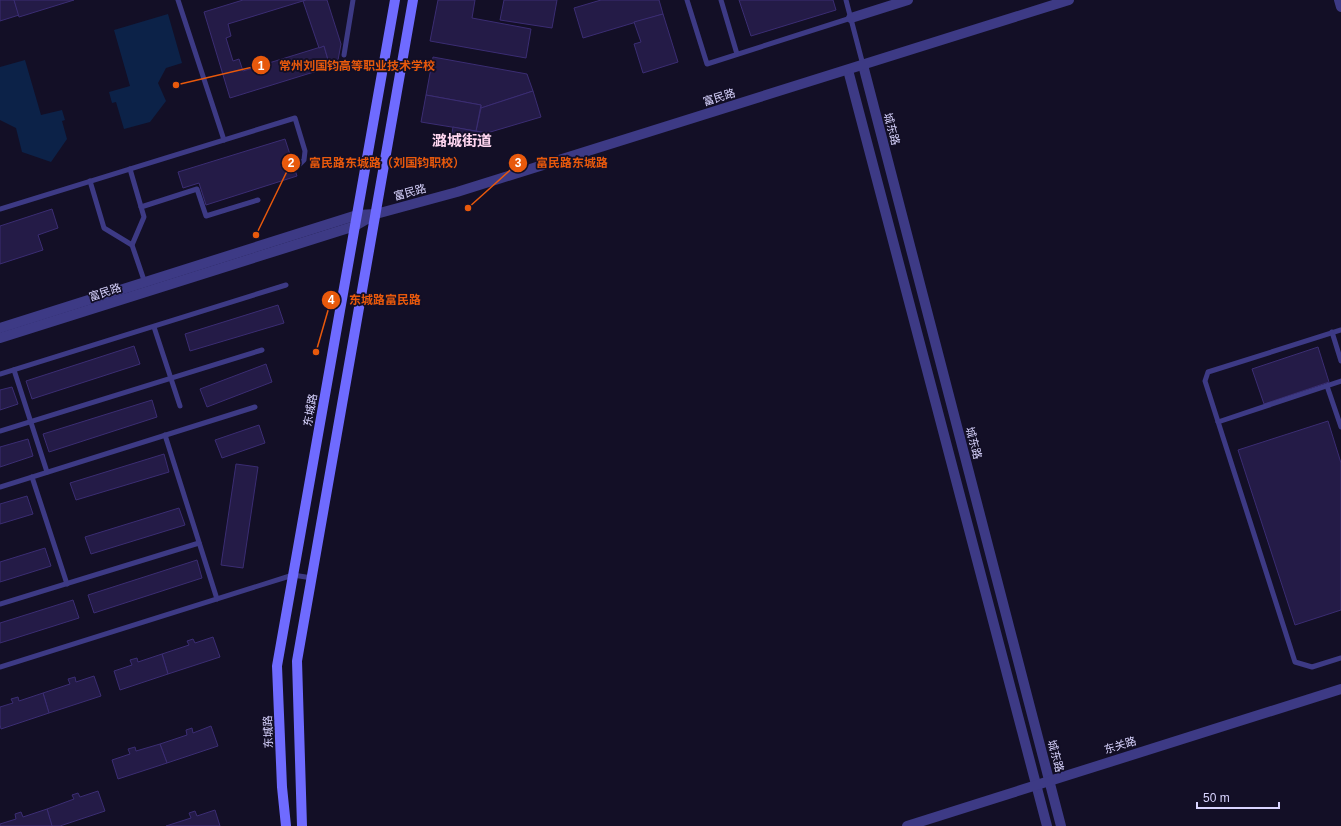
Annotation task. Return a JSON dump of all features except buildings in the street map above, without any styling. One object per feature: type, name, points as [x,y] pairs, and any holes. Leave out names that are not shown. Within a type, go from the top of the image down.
[{"type":"main road","name":"东城路","points":[[286,826],[282,787],[277,666],[357,215],[393,0]]},
{"type":"main road","points":[[302,826],[297,661],[413,0]]},
{"type":"street","points":[[851,18],[908,0]]},
{"type":"street","name":"富民路","points":[[0,338],[357,215],[376,214],[457,192],[1069,0]]},
{"type":"street","points":[[1339,0],[1341,7]]},
{"type":"street","name":"城东路","points":[[863,65],[1062,826]]},
{"type":"street","points":[[848,70],[1047,826]]},
{"type":"street","name":"富民路","points":[[0,328],[355,226],[376,214]]},
{"type":"street","name":"东关路","points":[[907,826],[1341,688]]},
{"type":"lane","points":[[178,0],[224,140]]},
{"type":"lane","points":[[344,55],[353,0]]},
{"type":"lane","points":[[687,0],[707,64],[851,18]]},
{"type":"lane","points":[[721,0],[738,54]]},
{"type":"lane","points":[[846,0],[863,65]]},
{"type":"lane","points":[[0,209],[295,118],[305,151],[304,160],[297,167]]},
{"type":"lane","points":[[130,169],[144,217],[132,246]]},
{"type":"lane","points":[[90,181],[104,228],[132,246],[146,287]]},
{"type":"lane","points":[[141,207],[197,189],[206,216],[258,200]]},
{"type":"lane","points":[[0,374],[286,285]]},
{"type":"lane","points":[[154,327],[180,406]]},
{"type":"lane","points":[[1341,330],[1208,372],[1205,381],[1295,662],[1312,667],[1341,658]]},
{"type":"lane","points":[[1332,332],[1341,361]]},
{"type":"lane","points":[[0,431],[262,350]]},
{"type":"lane","points":[[14,370],[47,472]]},
{"type":"lane","points":[[1218,422],[1341,381]]},
{"type":"lane","points":[[1327,386],[1341,427]]},
{"type":"lane","points":[[0,487],[254,407]]},
{"type":"lane","points":[[165,435],[217,599]]},
{"type":"lane","points":[[32,477],[67,584]]},
{"type":"lane","points":[[0,604],[199,543]]},
{"type":"lane","points":[[0,667],[293,575],[312,578]]},
{"type":"water","points":[[168,14],[182,63],[166,68],[158,83],[166,101],[150,122],[124,129],[116,102],[112,103],[109,92],[130,86],[114,30]]},
{"type":"water","points":[[25,60],[41,115],[62,110],[65,120],[62,121],[67,139],[51,162],[22,152],[16,128],[0,120],[0,67]]},
{"type":"place","name":"常州刘国钧高等职业技术学校","points":[[176,85]]},
{"type":"place","name":"富民路东城路","points":[[468,208]]},
{"type":"place","name":"富民路东城路（刘国钧职校）","points":[[256,235]]},
{"type":"place","name":"东城路富民路","points":[[316,352]]},
{"type":"district","name":"潞城街道","points":[[462,141]]}]
